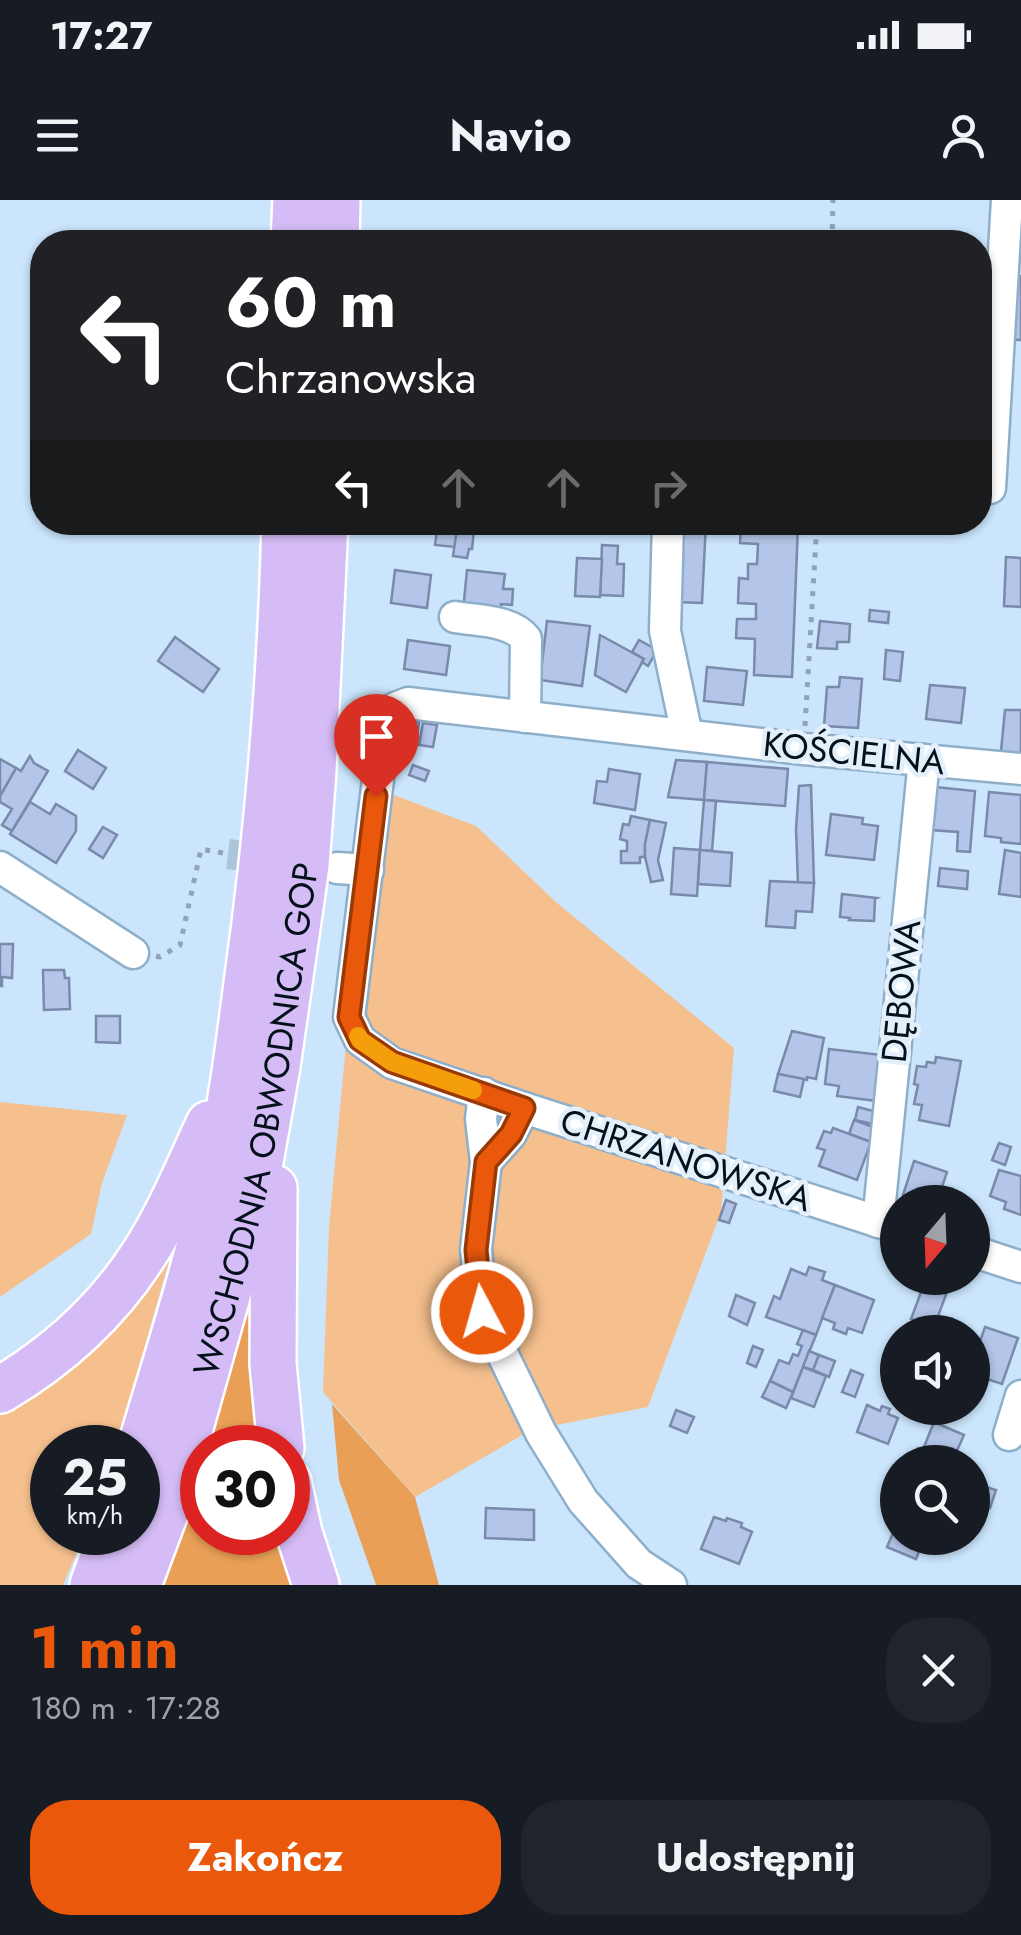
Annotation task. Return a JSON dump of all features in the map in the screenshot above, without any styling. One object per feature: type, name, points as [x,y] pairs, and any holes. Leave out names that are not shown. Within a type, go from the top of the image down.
[{"type":"highway","points":[[295,230],[296,200]]},
{"type":"highway","points":[[336,230],[337,200]]},
{"type":"highway","name":"WSCHODNIA OBWODNICA GOP","points":[[138,1585],[168,1502],[254,1195],[262,861],[285,535]]},
{"type":"highway","name":"WSCHODNIA OBWODNICA GOP","points":[[147,1425],[214,1184],[257,1064],[306,865],[324,535]]},
{"type":"highway","points":[[0,1390],[71,1340],[112,1296],[142,1257],[257,1064]]},
{"type":"highway","points":[[257,1064],[278,1425]]},
{"type":"highway","points":[[94,1585],[104,1555]]},
{"type":"highway","points":[[307,1555],[316,1585]]},
{"type":"street","points":[[992,452],[1006,200]]},
{"type":"street","points":[[668,535],[664,631],[687,736]]},
{"type":"street","points":[[455,617],[520,630],[526,640],[526,717]]},
{"type":"street","name":"KOŚCIELNA","points":[[368,870],[385,722],[395,708],[408,703],[804,749],[1021,769]]},
{"type":"street","name":"DĘBOWA","points":[[891,1185],[924,760]]},
{"type":"street","points":[[0,867],[133,953]]},
{"type":"street","points":[[337,868],[368,870]]},
{"type":"street","name":"CHRZANOWSKA","points":[[368,870],[349,1017],[360,1040],[392,1062],[880,1222]]},
{"type":"street","points":[[484,1094],[481,1120],[486,1162],[476,1250],[482,1312],[541,1434],[584,1501],[639,1564],[671,1585]]},
{"type":"street","points":[[486,1162],[511,1134],[524,1108]]},
{"type":"street","points":[[990,1257],[1021,1266]]},
{"type":"street","points":[[1009,1435],[1021,1396]]},
{"type":"path","points":[[832,230],[833,200]]},
{"type":"path","points":[[804,749],[815,535]]},
{"type":"path","points":[[133,953],[160,957],[180,945],[201,850],[228,854]]},
{"type":"shaded area","points":[[370,786],[476,826],[557,903],[734,1048],[721,1212],[648,1407],[531,1430],[415,1497],[323,1392],[329,1227]]},
{"type":"shaded area","points":[[0,1102],[127,1115],[102,1183],[91,1234],[0,1297]]},
{"type":"shaded area","points":[[186,1202],[122,1425],[30,1425],[30,1555],[76,1555],[63,1585],[0,1585],[0,1403]]},
{"type":"shaded area","points":[[251,1298],[260,1425],[215,1425]]},
{"type":"shaded area","points":[[332,1404],[415,1497],[439,1585],[376,1585],[339,1480]]},
{"type":"shaded area","points":[[180,1529],[180,1555],[287,1555],[297,1585],[160,1585]]},
{"type":"building","points":[[1005,275],[1021,276],[1021,340],[1001,339]]},
{"type":"building","points":[[436,535],[456,535],[455,547],[435,545]]},
{"type":"building","points":[[456,535],[474,535],[467,558],[453,556]]},
{"type":"building","points":[[679,535],[705,535],[702,603],[676,602]]},
{"type":"building","points":[[740,535],[798,535],[792,677],[754,675],[755,639],[736,638],[737,619],[756,619],[756,604],[738,603],[739,578],[748,579],[748,564],[757,564],[758,544],[740,543]]},
{"type":"building","points":[[602,545],[618,546],[617,564],[624,564],[623,596],[600,595]]},
{"type":"building","points":[[1006,557],[1021,558],[1021,607],[1004,606]]},
{"type":"building","points":[[577,558],[602,559],[600,597],[575,596]]},
{"type":"building","points":[[395,570],[431,575],[427,608],[391,603]]},
{"type":"building","points":[[467,570],[505,574],[503,589],[513,589],[512,605],[501,604],[500,615],[463,611]]},
{"type":"building","points":[[870,610],[889,612],[888,623],[869,621]]},
{"type":"building","points":[[547,621],[590,626],[582,686],[540,680]]},
{"type":"building","points":[[820,621],[850,624],[849,642],[837,642],[837,649],[817,648]]},
{"type":"building","points":[[600,635],[644,659],[626,692],[595,675]]},
{"type":"building","points":[[175,637],[219,669],[203,692],[158,661]]},
{"type":"building","points":[[408,640],[450,646],[446,675],[404,669]]},
{"type":"building","points":[[639,640],[657,650],[648,666],[632,652]]},
{"type":"building","points":[[886,650],[903,652],[900,681],[884,679]]},
{"type":"building","points":[[707,667],[747,671],[743,705],[704,701]]},
{"type":"building","points":[[840,677],[862,679],[858,728],[824,726],[827,687],[839,687]]},
{"type":"building","points":[[930,685],[965,688],[961,723],[926,719]]},
{"type":"building","points":[[1005,710],[1021,710],[1021,753],[1001,751]]},
{"type":"building","points":[[408,720],[419,722],[416,746],[404,745]]},
{"type":"building","points":[[423,723],[437,725],[433,747],[419,745]]},
{"type":"building","points":[[78,750],[106,768],[93,789],[65,771]]},
{"type":"building","points":[[30,756],[48,771],[12,831],[2,825],[12,809],[0,802],[0,796],[16,768],[21,771]]},
{"type":"building","points":[[0,759],[16,768],[0,796]]},
{"type":"building","points":[[676,760],[707,762],[704,800],[668,797]]},
{"type":"building","points":[[707,762],[788,769],[785,806],[704,800]]},
{"type":"building","points":[[413,765],[429,771],[425,781],[409,775]]},
{"type":"building","points":[[609,769],[640,774],[635,810],[594,803],[597,781],[607,782]]},
{"type":"building","points":[[811,785],[814,883],[798,884],[799,786]]},
{"type":"building","points":[[935,787],[975,791],[970,852],[957,851],[958,832],[931,830]]},
{"type":"building","points":[[989,792],[1021,795],[1021,844],[985,836]]},
{"type":"building","points":[[704,800],[716,801],[712,851],[700,850]]},
{"type":"building","points":[[30,802],[50,814],[56,804],[76,816],[76,831],[56,863],[10,834]]},
{"type":"building","points":[[831,814],[863,818],[862,824],[878,826],[874,860],[826,855]]},
{"type":"building","points":[[631,816],[650,820],[645,857],[640,857],[640,863],[621,863],[621,851],[627,851],[627,841],[620,839],[623,824],[629,825]]},
{"type":"building","points":[[650,820],[666,823],[658,860],[663,880],[651,882],[645,857]]},
{"type":"building","points":[[103,827],[117,835],[103,858],[89,849]]},
{"type":"building","points":[[674,848],[700,850],[697,896],[671,894]]},
{"type":"building","points":[[700,850],[732,853],[730,886],[698,884]]},
{"type":"building","points":[[1005,850],[1021,853],[1021,897],[999,894]]},
{"type":"building","points":[[940,868],[968,871],[967,889],[938,886]]},
{"type":"building","points":[[770,881],[814,883],[812,912],[796,911],[795,928],[766,926]]},
{"type":"building","points":[[842,894],[877,898],[874,921],[840,917]]},
{"type":"building","points":[[0,944],[13,944],[12,978],[2,977],[2,986],[0,986]]},
{"type":"building","points":[[43,970],[64,970],[65,978],[69,978],[70,1009],[44,1010]]},
{"type":"building","points":[[96,1016],[120,1016],[120,1043],[96,1042]]},
{"type":"building","points":[[792,1031],[824,1038],[816,1079],[778,1074]]},
{"type":"building","points":[[829,1049],[882,1055],[877,1101],[837,1096],[839,1086],[825,1084]]},
{"type":"building","points":[[936,1057],[961,1061],[949,1126],[919,1120],[922,1105],[914,1104],[917,1066],[935,1063]]},
{"type":"building","points":[[778,1074],[804,1079],[800,1097],[774,1091]]},
{"type":"building","points":[[858,1107],[880,1113],[877,1125],[855,1120]]},
{"type":"building","points":[[854,1120],[876,1128],[871,1142],[849,1134]]},
{"type":"building","points":[[833,1128],[871,1142],[857,1180],[819,1166],[825,1150],[817,1148],[824,1131],[831,1133]]},
{"type":"building","points":[[999,1143],[1011,1147],[1005,1165],[992,1160]]},
{"type":"building","points":[[914,1161],[947,1172],[943,1185],[906,1185]]},
{"type":"building","points":[[999,1170],[1021,1176],[1021,1215],[1004,1209],[1006,1202],[990,1196]]},
{"type":"building","points":[[726,1200],[736,1204],[729,1223],[719,1220]]},
{"type":"building","points":[[809,1267],[825,1272],[822,1280],[835,1285],[816,1335],[766,1317],[774,1296],[780,1299],[791,1269],[806,1275]]},
{"type":"building","points":[[835,1285],[874,1300],[862,1333],[848,1328],[846,1334],[833,1329],[835,1323],[822,1318]]},
{"type":"building","points":[[736,1295],[755,1303],[747,1325],[729,1316]]},
{"type":"building","points":[[920,1295],[946,1295],[938,1315],[912,1315]]},
{"type":"building","points":[[990,1329],[1018,1338],[1002,1384],[990,1380]]},
{"type":"building","points":[[803,1330],[816,1335],[793,1392],[770,1381],[779,1360],[789,1364],[793,1354],[798,1356],[802,1346],[797,1344]]},
{"type":"building","points":[[753,1346],[763,1350],[756,1367],[747,1363]]},
{"type":"building","points":[[809,1351],[819,1355],[813,1370],[803,1367]]},
{"type":"building","points":[[819,1355],[835,1361],[829,1377],[813,1370]]},
{"type":"building","points":[[803,1367],[826,1376],[814,1407],[791,1398]]},
{"type":"building","points":[[851,1370],[863,1375],[855,1397],[842,1392]]},
{"type":"building","points":[[770,1381],[793,1392],[786,1408],[762,1397]]},
{"type":"building","points":[[867,1405],[880,1411],[880,1425],[895,1425],[888,1444],[857,1432]]},
{"type":"building","points":[[676,1410],[694,1417],[687,1433],[670,1426]]},
{"type":"building","points":[[933,1425],[964,1435],[960,1445],[925,1445]]},
{"type":"building","points":[[486,1508],[534,1510],[534,1540],[485,1538]]},
{"type":"building","points":[[714,1517],[742,1523],[741,1527],[752,1532],[739,1564],[701,1549]]},
{"type":"tunnel","points":[[228,854],[280,860]]},
{"type":"slow traffic","points":[[358,1036],[392,1062],[473,1090]]},
{"type":"route","points":[[376,796],[349,1017],[360,1040],[392,1062],[524,1108],[511,1134],[486,1162],[476,1250],[482,1312]]}]
